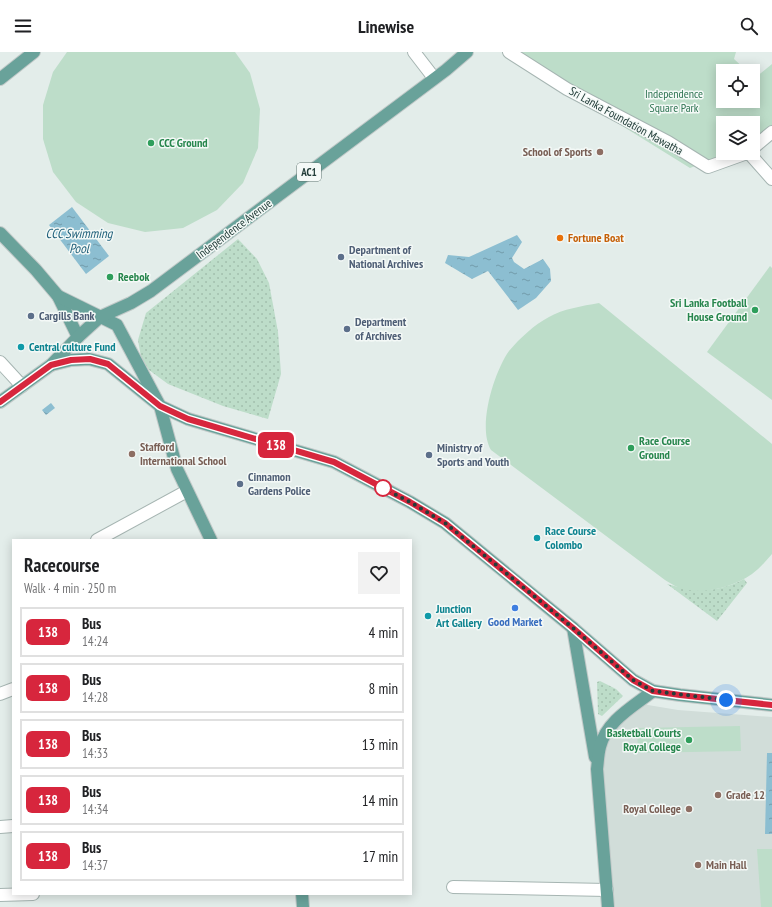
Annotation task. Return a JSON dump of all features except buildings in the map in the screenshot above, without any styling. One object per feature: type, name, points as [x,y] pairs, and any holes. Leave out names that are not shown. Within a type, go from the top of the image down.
[{"type":"main road","points":[[0,79],[34,52]]},
{"type":"main road","name":"Independence Avenue","points":[[0,402],[51,365],[100,317],[131,303],[151,291],[467,52]]},
{"type":"main road","points":[[0,233],[36,270],[58,296],[78,337]]},
{"type":"main road","points":[[58,296],[116,325],[160,406],[177,469],[211,539]]},
{"type":"main road","points":[[51,365],[71,360],[90,359],[108,364],[160,406],[188,419],[334,462],[410,502],[445,523],[573,628],[633,680],[653,691],[772,705]]},
{"type":"main road","points":[[573,628],[597,769],[608,907]]},
{"type":"main road","points":[[597,769],[600,746],[607,732],[620,716],[653,691]]},
{"type":"main road","points":[[302,895],[303,907]]},
{"type":"street","points":[[414,52],[434,78]]},
{"type":"street","name":"Sri Lanka Foundation Mawatha","points":[[509,52],[567,89],[668,142],[708,167],[728,160]]},
{"type":"street","points":[[760,142],[772,132]]},
{"type":"street","name":"Sri Lanka Foundation Mawatha","points":[[754,160],[772,179]]},
{"type":"street","points":[[0,362],[22,386]]},
{"type":"street","points":[[99,539],[187,491]]},
{"type":"street","points":[[0,694],[12,689]]},
{"type":"street","points":[[0,827],[12,826]]},
{"type":"street","points":[[453,887],[607,890]]},
{"type":"street","points":[[0,895],[12,895]]},
{"type":"shaded area","name":"Royal College","points":[[644,703],[678,710],[772,717],[772,907],[612,907],[602,769],[604,748],[611,735],[623,720]]},
{"type":"green space","name":"CCC Ground","points":[[67,52],[235,52],[250,73],[260,109],[258,148],[243,183],[217,210],[183,228],[145,232],[108,223],[76,202],[53,172],[43,139],[43,105],[53,72]]},
{"type":"green space","name":"Independence Square Park","points":[[514,52],[736,52],[734,59],[739,64],[716,64],[716,108],[760,108],[760,74],[772,64],[772,136],[760,141],[760,116],[716,116],[716,158],[690,168],[590,106]]},
{"type":"green space","points":[[238,239],[257,259],[269,283],[278,332],[281,374],[268,419],[223,406],[168,384],[149,370],[141,357],[138,340],[146,313]]},
{"type":"green space","name":"Sri Lanka Football House Ground","points":[[770,266],[772,268],[772,400],[707,352]]},
{"type":"green space","name":"Race Course Ground","points":[[599,303],[772,444],[772,554],[757,570],[744,579],[725,587],[705,591],[694,591],[675,586],[491,450],[487,440],[486,428],[489,400],[498,372],[509,351],[528,332],[554,314]]},
{"type":"green space","points":[[744,579],[747,583],[717,621],[667,584],[687,589],[706,590],[725,587]]},
{"type":"green space","points":[[600,681],[616,689],[623,696],[602,716],[598,714],[597,682]]},
{"type":"green space","name":"Basketball Courts Royal College","points":[[740,726],[741,751],[638,753],[637,728]]},
{"type":"green space","points":[[757,849],[772,849],[772,907],[761,907]]},
{"type":"water","name":"CCC Swimming Pool","points":[[72,207],[109,256],[86,274],[49,225]]},
{"type":"water","points":[[517,235],[522,242],[512,258],[514,262],[524,269],[543,259],[550,269],[551,281],[536,298],[518,310],[488,271],[472,279],[445,263],[448,255],[469,257]]},
{"type":"water","points":[[51,403],[55,408],[46,415],[42,410]]},
{"type":"water","points":[[767,753],[772,753],[772,834],[765,834]]},
{"type":"bus line","name":"138","points":[[0,402],[51,365],[71,360],[90,359],[108,364],[160,406],[188,419],[334,462],[410,502],[445,523],[573,628],[633,680],[653,691],[772,705]]},
{"type":"place","name":"CCC Ground","points":[[151,143]]},
{"type":"place","name":"School of Sports","points":[[600,152]]},
{"type":"place","name":"Fortune Boat","points":[[560,238]]},
{"type":"place","name":"Department of National Archives","points":[[341,257]]},
{"type":"place","name":"Reebok","points":[[110,277]]},
{"type":"place","name":"Sri Lanka Football House Ground","points":[[755,310]]},
{"type":"place","name":"Cargills Bank","points":[[31,316]]},
{"type":"place","name":"Department of Archives","points":[[347,329]]},
{"type":"place","name":"Central culture Fund","points":[[21,347]]},
{"type":"place","name":"Race Course Ground","points":[[631,448]]},
{"type":"place","name":"Stafford International School","points":[[132,454]]},
{"type":"place","name":"Ministry of Sports and Youth","points":[[429,455]]},
{"type":"place","name":"Cinnamon Gardens Police","points":[[240,484]]},
{"type":"place","name":"Race Course Colombo","points":[[537,538]]},
{"type":"place","name":"Good Market","points":[[515,608]]},
{"type":"place","name":"Junction Art Gallery","points":[[428,616]]},
{"type":"place","name":"Basketball Courts Royal College","points":[[689,740]]},
{"type":"place","name":"Grade 12","points":[[718,795]]},
{"type":"place","name":"Royal College","points":[[689,809]]},
{"type":"place","name":"Main Hall","points":[[698,865]]},
{"type":"route","points":[[383,488],[445,523],[573,628],[633,680],[653,691],[726,700]]}]
